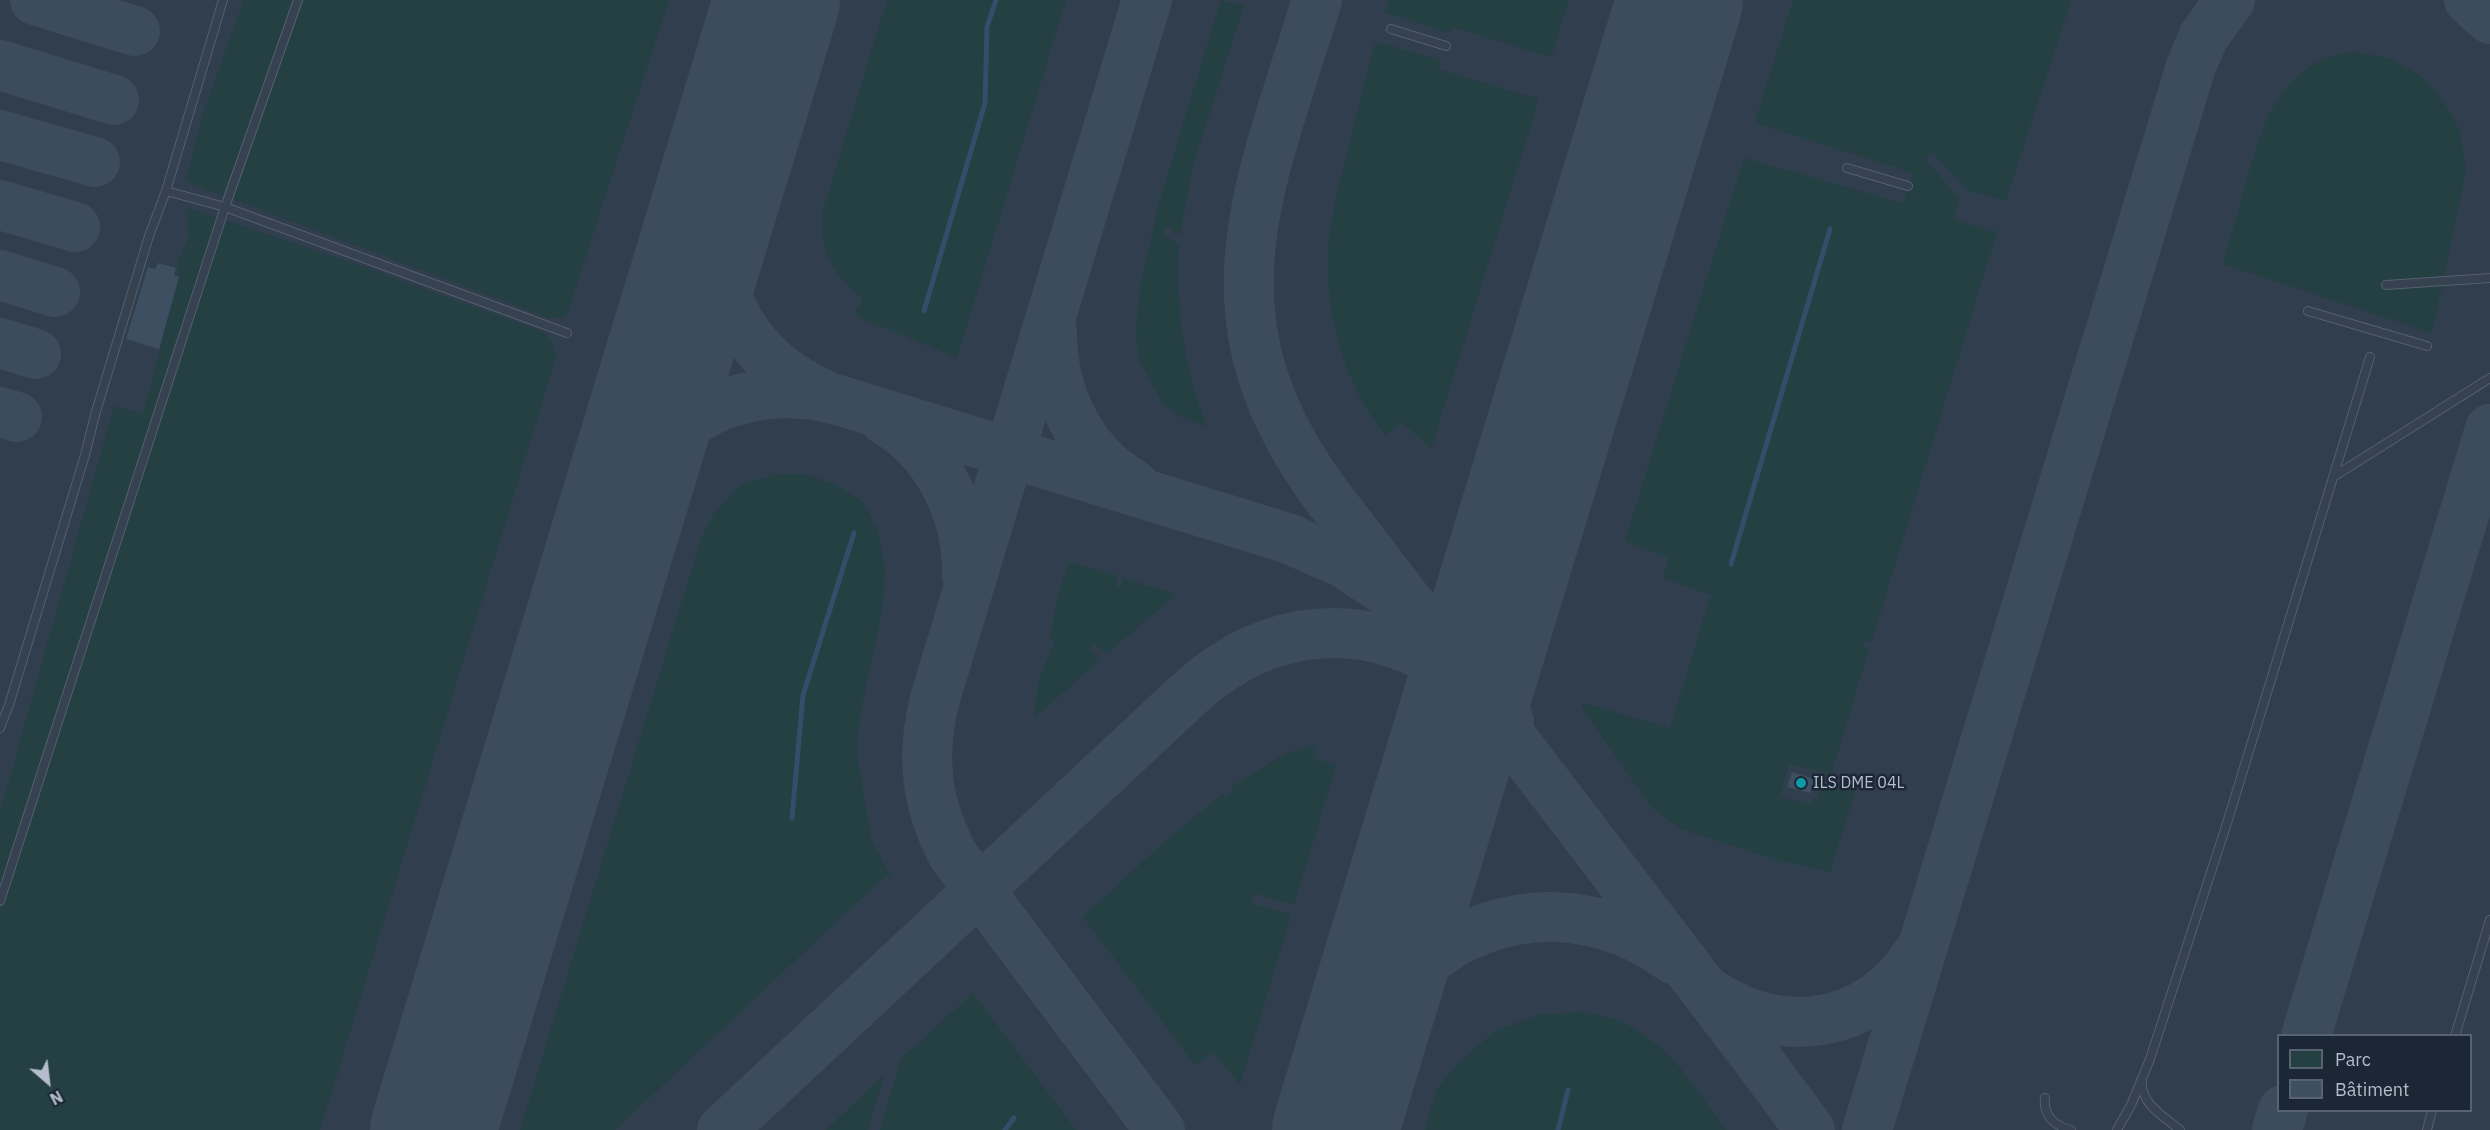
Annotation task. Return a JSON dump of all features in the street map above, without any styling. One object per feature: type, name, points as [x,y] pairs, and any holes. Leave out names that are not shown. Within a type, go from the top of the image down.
[{"type":"lane","points":[[0,728],[223,0]]},
{"type":"lane","points":[[0,901],[225,207],[297,0]]},
{"type":"lane","points":[[1391,29],[1446,46]]},
{"type":"lane","points":[[1848,168],[1908,186]]},
{"type":"lane","points":[[166,191],[225,207],[567,333]]},
{"type":"lane","points":[[2386,285],[2490,278]]},
{"type":"lane","points":[[2308,311],[2427,346]]},
{"type":"lane","points":[[2117,1130],[2142,1079],[2227,823],[2370,357]]},
{"type":"lane","points":[[2333,477],[2490,378]]},
{"type":"lane","points":[[2455,1034],[2490,920]]},
{"type":"lane","points":[[2142,1079],[2143,1095],[2147,1101],[2180,1130]]},
{"type":"lane","points":[[2045,1098],[2046,1111],[2052,1121],[2058,1126],[2071,1130]]},
{"type":"lane","points":[[2427,1130],[2432,1112]]},
{"type":"shaded area","points":[[0,0],[2490,0],[2490,1130],[0,1130]]},
{"type":"green space","points":[[244,0],[669,0],[566,317],[549,318],[186,180],[203,113]]},
{"type":"green space","points":[[887,0],[1066,0],[957,358],[859,317],[855,312],[863,299],[836,271],[823,240],[822,214]]},
{"type":"green space","points":[[1221,0],[1244,6],[1194,161],[1180,235],[1167,226],[1162,233],[1179,245],[1179,292],[1183,336],[1192,379],[1206,424],[1204,426],[1177,415],[1162,402],[1139,360],[1136,332],[1140,288],[1159,203]]},
{"type":"green space","points":[[1389,0],[1569,0],[1551,57],[1452,27],[1449,33],[1385,12]]},
{"type":"green space","points":[[1793,0],[2071,0],[2006,201],[1968,191],[1932,153],[1925,158],[1959,199],[1953,220],[1997,232],[1871,643],[1864,641],[1862,646],[1869,649],[1831,775],[1789,764],[1780,797],[1808,804],[1818,798],[1821,786],[1829,783],[1855,791],[1830,872],[1777,860],[1681,829],[1651,807],[1581,706],[1583,703],[1670,728],[1711,595],[1663,578],[1669,558],[1625,541],[1744,158],[1903,203],[1913,173],[1755,123]]},
{"type":"green space","points":[[1375,44],[1385,44],[1441,61],[1438,69],[1539,99],[1431,449],[1402,422],[1386,436],[1371,414],[1347,368],[1339,344],[1329,293],[1329,240],[1332,218]]},
{"type":"green space","points":[[2353,52],[2390,58],[2424,79],[2441,98],[2460,133],[2466,171],[2432,333],[2223,264],[2253,157],[2269,115],[2279,97],[2292,81],[2308,68],[2328,58]]},
{"type":"green space","points":[[192,209],[367,268],[543,332],[553,342],[556,357],[320,1130],[0,1130],[0,813],[114,406],[143,414],[179,277],[177,263],[189,237],[187,210]]},
{"type":"green space","points":[[775,474],[805,474],[837,485],[864,503],[878,531],[885,569],[882,612],[860,714],[857,753],[871,838],[890,875],[881,880],[615,1130],[520,1130],[701,539],[715,512],[739,486]]},
{"type":"green space","points":[[1069,562],[1117,576],[1116,587],[1122,587],[1122,578],[1175,594],[1108,653],[1093,644],[1089,651],[1101,659],[1034,718],[1039,678],[1055,642],[1050,639],[1057,600]]},
{"type":"green space","points":[[1316,745],[1314,758],[1336,766],[1294,905],[1254,893],[1251,903],[1291,915],[1240,1085],[1214,1052],[1195,1065],[1083,917],[1164,842],[1223,794],[1225,796],[1233,792],[1231,787],[1287,753]]},
{"type":"green space","points":[[973,993],[1076,1130],[880,1130],[901,1059]]},
{"type":"green space","points":[[1583,1012],[1624,1023],[1656,1044],[1693,1084],[1726,1130],[1425,1130],[1437,1089],[1458,1063],[1495,1031],[1538,1015]]},
{"type":"green space","points":[[884,1075],[868,1130],[826,1130]]},
{"type":"building","points":[[158,263],[176,268],[174,275],[179,277],[159,349],[126,339],[148,267],[155,269]]},
{"type":"building","name":"ILS DME 04L","points":[[1792,772],[1815,779],[1810,793],[1787,787]]},
{"type":"waterway","points":[[924,311],[985,103],[987,27],[996,0]]},
{"type":"waterway","points":[[1731,564],[1830,229]]},
{"type":"waterway","points":[[792,818],[803,695],[854,533]]},
{"type":"waterway","points":[[1558,1130],[1568,1090]]},
{"type":"waterway","points":[[1005,1130],[1014,1118]]},
{"type":"taxiway","points":[[35,0],[135,31]]},
{"type":"taxiway","points":[[1147,0],[934,702],[927,762],[928,780],[937,817],[953,855],[1160,1130]]},
{"type":"taxiway","points":[[1317,0],[1276,131],[1260,191],[1250,249],[1250,307],[1260,366],[1284,427],[1324,492],[1810,1130]]},
{"type":"taxiway","points":[[1867,1130],[2191,66],[2204,36],[2230,0]]},
{"type":"taxiway","points":[[2469,0],[2490,19]]},
{"type":"taxiway","points":[[0,65],[114,100]]},
{"type":"taxiway","points":[[0,135],[95,162]]},
{"type":"taxiway","points":[[730,153],[719,201],[716,229],[723,283],[732,307],[744,330],[759,350],[778,367],[825,395]]},
{"type":"taxiway","points":[[0,205],[75,227]]},
{"type":"taxiway","points":[[0,275],[55,292]]},
{"type":"taxiway","points":[[1052,332],[1057,377],[1072,419],[1098,456],[1133,484]]},
{"type":"taxiway","points":[[0,343],[36,354]]},
{"type":"taxiway","points":[[611,547],[640,475],[664,444],[685,426],[707,412],[732,402],[784,393],[838,400],[1287,538],[1342,562],[1386,591]]},
{"type":"taxiway","points":[[0,412],[17,417]]},
{"type":"taxiway","points":[[885,420],[921,449],[947,487],[962,530],[967,575]]},
{"type":"taxiway","points":[[2307,1034],[2490,429]]},
{"type":"taxiway","points":[[1509,722],[1496,670],[1496,645],[1502,596],[1522,520]]},
{"type":"taxiway","points":[[722,1130],[1191,692],[1221,668],[1253,651],[1286,639],[1320,634],[1354,634],[1388,641],[1422,654],[1455,674]]},
{"type":"taxiway","points":[[1350,1081],[1377,1019],[1410,977],[1442,950],[1478,931],[1516,920],[1556,917],[1596,923],[1635,936],[1673,959]]},
{"type":"taxiway","points":[[1711,994],[1739,1009],[1767,1018],[1796,1022],[1824,1020],[1851,1012],[1876,998],[1898,978],[1918,953]]},
{"type":"taxiway","points":[[2277,1130],[2282,1112]]},
{"type":"runway","points":[[433,1130],[777,0]]},
{"type":"runway","points":[[1335,1130],[1680,0]]},
{"type":"place","name":"ILS DME 04L","points":[[1801,783]]}]
